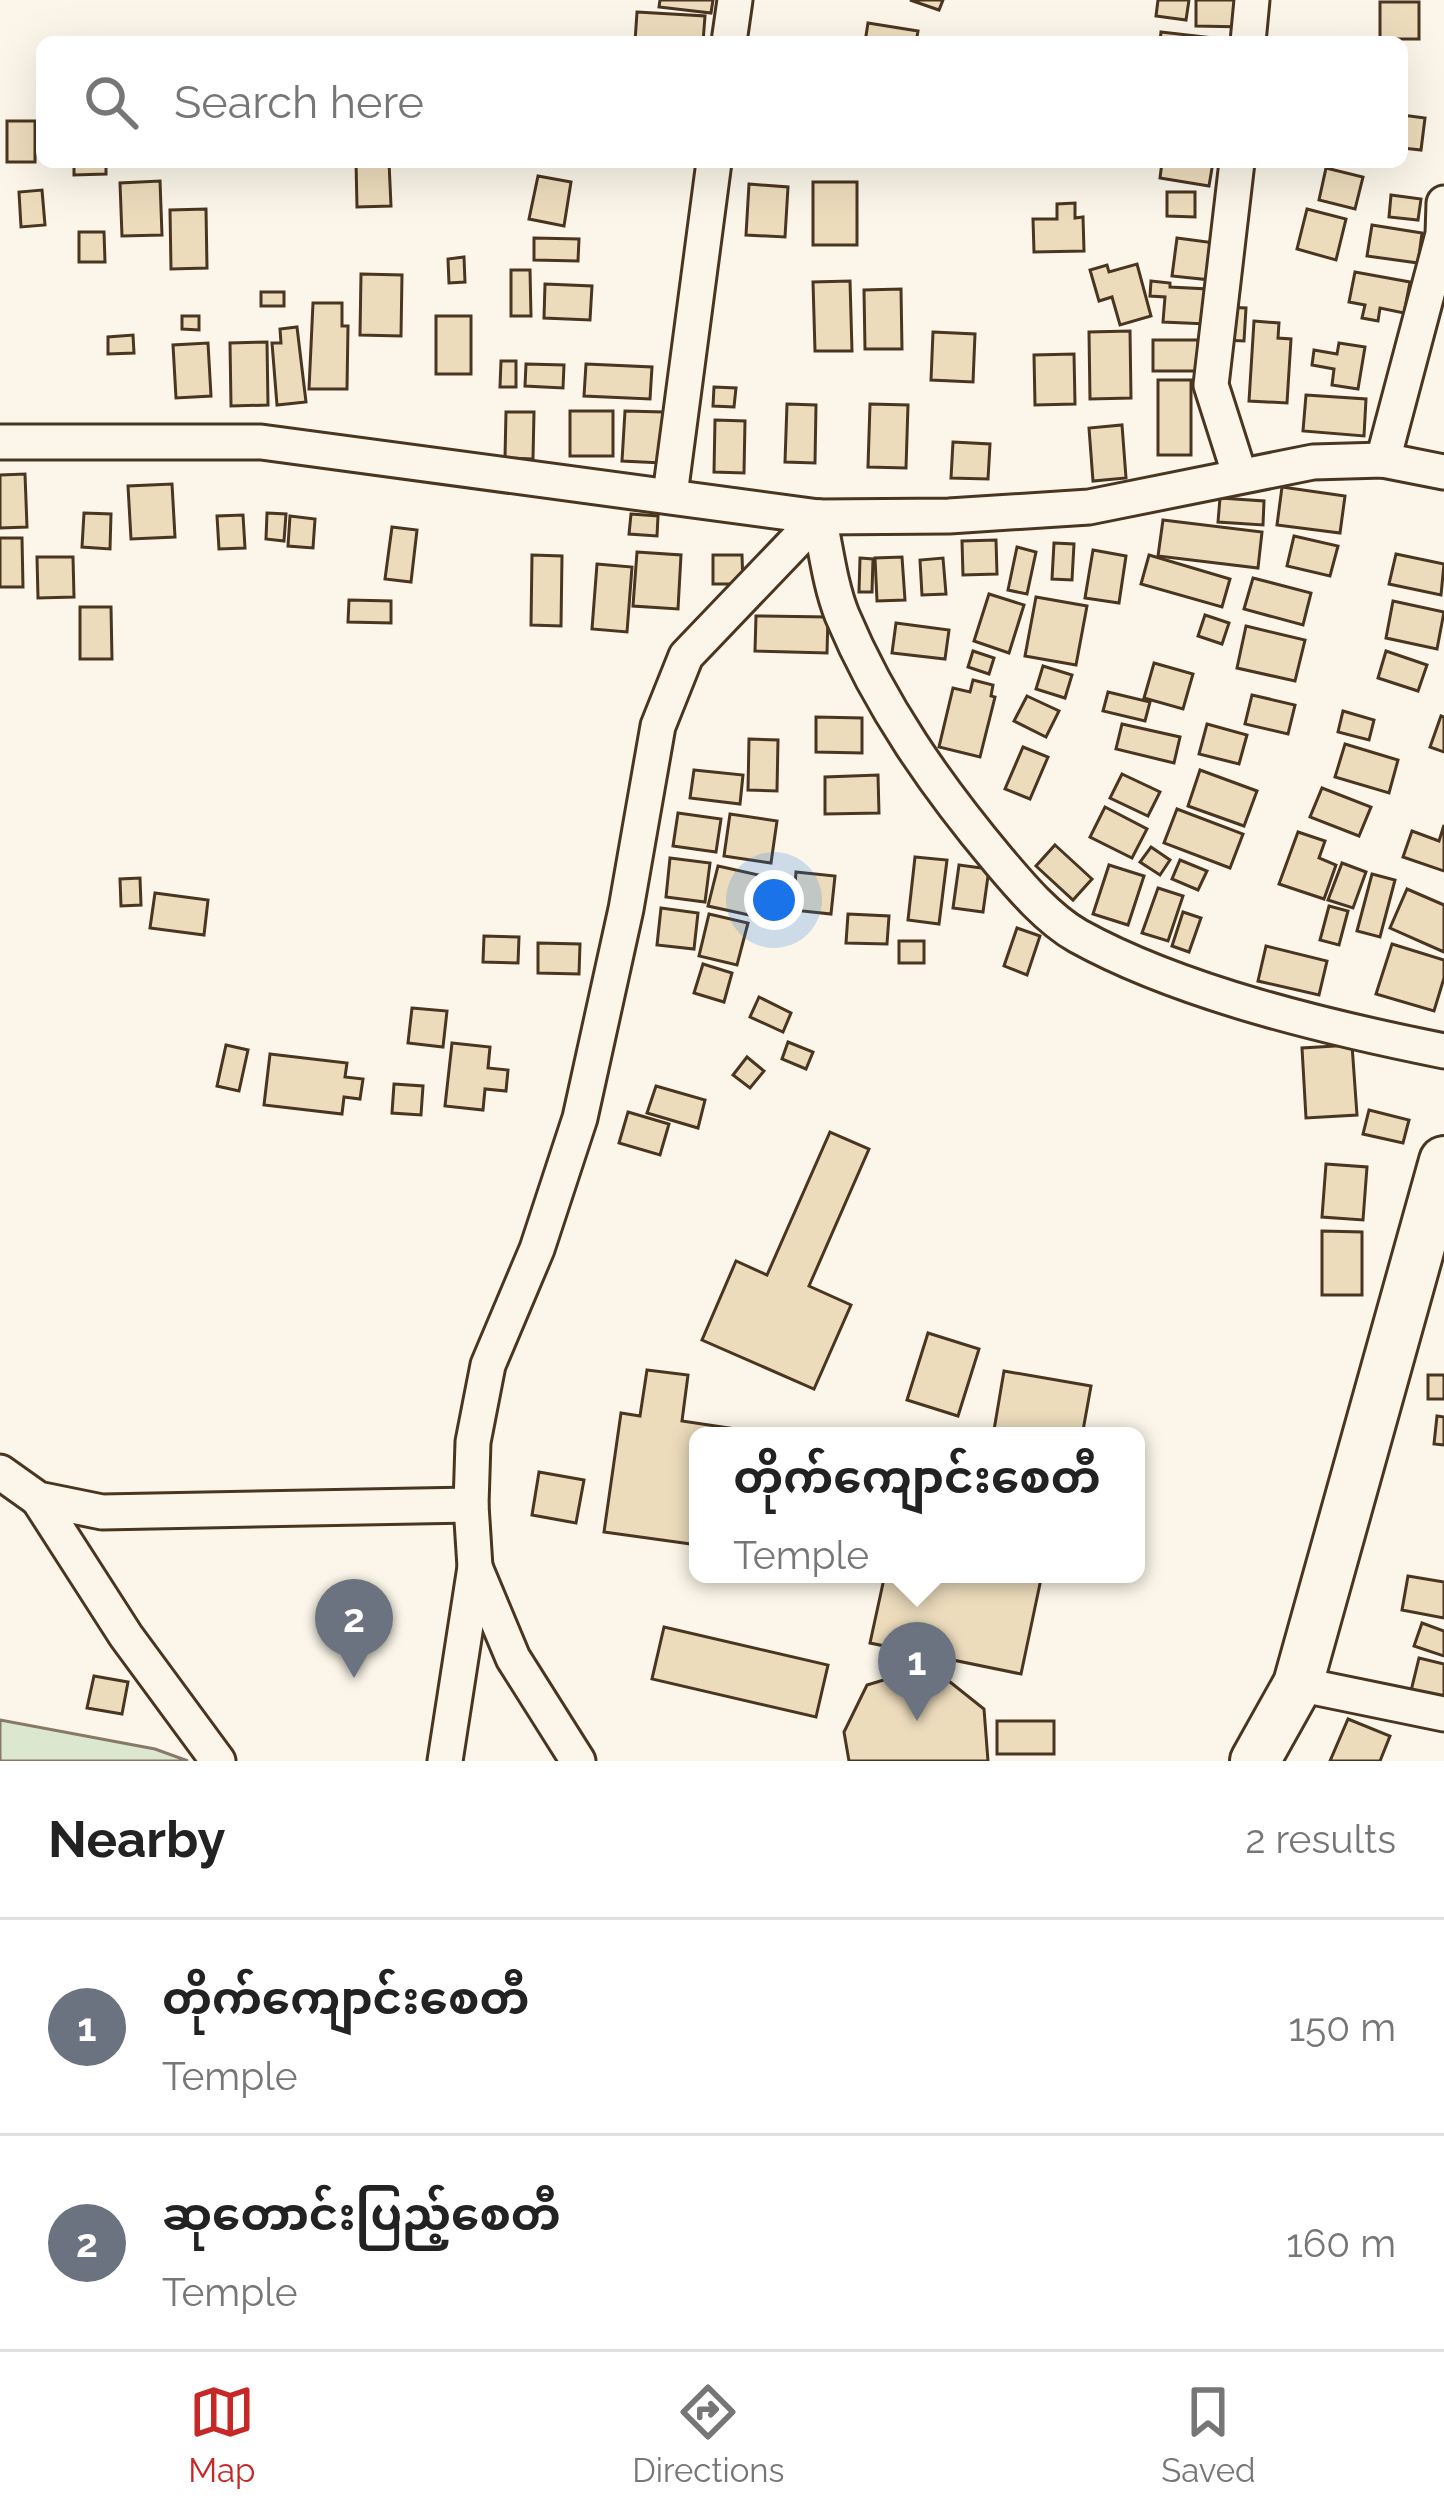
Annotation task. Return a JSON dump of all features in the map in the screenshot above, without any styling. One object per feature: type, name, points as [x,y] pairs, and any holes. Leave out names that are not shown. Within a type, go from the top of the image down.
[{"type":"main road","points":[[1255,1761],[1298,1684],[1444,1161]]},
{"type":"street","points":[[730,36],[735,0]]},
{"type":"street","points":[[1249,36],[1252,0]]},
{"type":"street","points":[[670,495],[713,168]]},
{"type":"street","points":[[1236,168],[1211,385],[1240,476]]},
{"type":"street","points":[[1383,460],[1442,234],[1444,203]]},
{"type":"street","points":[[0,442],[261,442],[819,517],[1088,508],[1313,462],[1383,460],[1444,472]]},
{"type":"street","points":[[819,517],[841,612],[896,724],[956,810],[1021,887],[1075,934],[1170,978],[1353,1033],[1444,1051]]},
{"type":"street","points":[[445,1761],[475,1567],[473,1442],[488,1365],[537,1249],[580,1118],[626,909],[658,726],[686,656],[819,517]]},
{"type":"street","points":[[0,1472],[38,1499],[126,1636],[218,1761]]},
{"type":"street","points":[[38,1499],[102,1512],[471,1505]]},
{"type":"street","points":[[475,1567],[513,1658],[578,1761]]},
{"type":"street","points":[[1298,1684],[1444,1714]]},
{"type":"green space","points":[[0,1720],[155,1749],[188,1761],[0,1761]]},
{"type":"building","points":[[660,0],[713,0],[711,13],[659,7]]},
{"type":"building","points":[[910,0],[943,0],[939,10]]},
{"type":"building","points":[[1158,0],[1189,0],[1186,20],[1156,16]]},
{"type":"building","points":[[1196,0],[1247,0],[1246,27],[1196,26]]},
{"type":"building","points":[[1380,2],[1419,2],[1419,39],[1380,36]]},
{"type":"building","points":[[637,12],[705,16],[703,36],[635,36]]},
{"type":"building","points":[[868,23],[918,31],[917,36],[866,36]]},
{"type":"building","points":[[1408,116],[1425,118],[1421,150],[1408,149]]},
{"type":"building","points":[[7,121],[35,121],[35,162],[7,162]]},
{"type":"building","points":[[74,168],[106,168],[106,174],[74,175]]},
{"type":"building","points":[[356,168],[389,168],[391,206],[357,207]]},
{"type":"building","points":[[1161,168],[1212,168],[1209,186],[1160,178]]},
{"type":"building","points":[[1326,168],[1363,177],[1355,209],[1319,200]]},
{"type":"building","points":[[538,176],[571,182],[564,226],[529,219]]},
{"type":"building","points":[[160,181],[162,235],[122,236],[120,183]]},
{"type":"building","points":[[813,182],[857,182],[857,245],[813,245]]},
{"type":"building","points":[[749,184],[788,187],[785,237],[746,235]]},
{"type":"building","points":[[42,190],[45,225],[21,227],[19,192]]},
{"type":"building","points":[[1167,192],[1195,192],[1195,217],[1167,216]]},
{"type":"building","points":[[1391,195],[1421,199],[1418,220],[1389,217]]},
{"type":"building","points":[[1075,203],[1075,218],[1083,217],[1084,251],[1034,252],[1033,219],[1057,219],[1057,204]]},
{"type":"building","points":[[206,209],[207,268],[171,269],[170,210]]},
{"type":"building","points":[[1307,209],[1346,219],[1336,260],[1297,249]]},
{"type":"building","points":[[1372,225],[1422,233],[1418,263],[1367,256]]},
{"type":"building","points":[[79,232],[104,232],[105,262],[79,262]]},
{"type":"building","points":[[534,238],[579,239],[578,261],[534,260]]},
{"type":"building","points":[[1177,238],[1215,243],[1211,280],[1172,276]]},
{"type":"building","points":[[464,257],[465,282],[449,283],[448,259]]},
{"type":"building","points":[[1137,264],[1151,316],[1120,325],[1112,297],[1099,301],[1090,270],[1107,265],[1109,272]]},
{"type":"building","points":[[511,270],[530,270],[531,316],[511,316]]},
{"type":"building","points":[[1355,272],[1410,282],[1404,313],[1380,308],[1378,321],[1362,318],[1365,305],[1349,302]]},
{"type":"building","points":[[361,274],[402,275],[401,336],[360,335]]},
{"type":"building","points":[[850,281],[852,351],[815,351],[813,282]]},
{"type":"building","points":[[1151,281],[1208,289],[1207,324],[1163,322],[1165,297],[1150,296]]},
{"type":"building","points":[[545,284],[592,286],[590,320],[544,318]]},
{"type":"building","points":[[901,289],[902,349],[865,349],[864,290]]},
{"type":"building","points":[[261,292],[284,292],[284,306],[261,306]]},
{"type":"building","points":[[313,303],[342,303],[342,326],[348,326],[347,389],[309,389]]},
{"type":"building","points":[[1225,307],[1246,308],[1244,341],[1224,340]]},
{"type":"building","points":[[182,316],[199,316],[199,330],[182,329]]},
{"type":"building","points":[[436,316],[471,316],[471,374],[436,374]]},
{"type":"building","points":[[1254,321],[1279,323],[1278,338],[1291,339],[1287,403],[1249,401]]},
{"type":"building","points":[[297,327],[306,402],[277,405],[272,343],[281,343],[280,329]]},
{"type":"building","points":[[1130,331],[1131,398],[1090,399],[1089,332]]},
{"type":"building","points":[[933,332],[975,334],[973,382],[931,380]]},
{"type":"building","points":[[133,335],[134,353],[108,354],[108,337]]},
{"type":"building","points":[[1153,340],[1198,340],[1198,371],[1153,371]]},
{"type":"building","points":[[267,342],[268,405],[231,406],[230,343]]},
{"type":"building","points":[[208,343],[211,396],[176,398],[173,345]]},
{"type":"building","points":[[1339,343],[1365,347],[1358,389],[1332,385],[1334,369],[1312,365],[1314,350],[1337,354]]},
{"type":"building","points":[[1074,354],[1075,404],[1035,405],[1034,355]]},
{"type":"building","points":[[501,361],[516,361],[516,387],[500,387]]},
{"type":"building","points":[[526,364],[564,365],[563,388],[525,386]]},
{"type":"building","points":[[586,364],[652,367],[650,399],[584,396]]},
{"type":"building","points":[[1158,380],[1191,380],[1191,455],[1158,455]]},
{"type":"building","points":[[714,387],[736,388],[734,407],[713,406]]},
{"type":"building","points":[[1306,395],[1366,399],[1364,436],[1303,431]]},
{"type":"building","points":[[787,404],[816,405],[815,463],[785,462]]},
{"type":"building","points":[[870,404],[908,405],[906,468],[868,467]]},
{"type":"building","points":[[570,411],[613,411],[613,456],[570,456]]},
{"type":"building","points":[[625,411],[663,412],[662,463],[622,461]]},
{"type":"building","points":[[506,412],[534,412],[533,459],[505,458]]},
{"type":"building","points":[[715,420],[745,421],[744,473],[714,472]]},
{"type":"building","points":[[1122,425],[1126,478],[1093,481],[1089,428]]},
{"type":"building","points":[[953,442],[990,444],[988,479],[951,478]]},
{"type":"building","points":[[25,474],[27,527],[0,528],[0,475]]},
{"type":"building","points":[[172,484],[175,537],[131,539],[128,486]]},
{"type":"building","points":[[1282,487],[1345,496],[1340,533],[1277,525]]},
{"type":"building","points":[[1220,498],[1264,501],[1263,525],[1218,522]]},
{"type":"building","points":[[84,513],[111,514],[110,549],[82,547]]},
{"type":"building","points":[[267,513],[286,514],[284,541],[266,539]]},
{"type":"building","points":[[631,514],[658,516],[657,536],[629,534]]},
{"type":"building","points":[[243,515],[245,548],[219,549],[217,516]]},
{"type":"building","points":[[290,516],[315,519],[313,548],[288,546]]},
{"type":"building","points":[[1163,520],[1262,532],[1258,568],[1158,556]]},
{"type":"building","points":[[392,527],[417,530],[411,582],[385,579]]},
{"type":"building","points":[[1294,536],[1338,546],[1330,576],[1287,566]]},
{"type":"building","points":[[0,538],[22,538],[23,587],[0,587]]},
{"type":"building","points":[[996,540],[997,574],[963,575],[962,541]]},
{"type":"building","points":[[1054,543],[1074,544],[1072,580],[1052,579]]},
{"type":"building","points":[[1017,547],[1036,552],[1027,594],[1008,590]]},
{"type":"building","points":[[1093,550],[1126,556],[1119,603],[1085,598]]},
{"type":"building","points":[[637,552],[681,555],[678,609],[633,606]]},
{"type":"building","points":[[1396,554],[1444,564],[1441,595],[1389,584]]},
{"type":"building","points":[[532,555],[562,556],[561,626],[531,625]]},
{"type":"building","points":[[713,555],[742,555],[743,584],[713,584]]},
{"type":"building","points":[[1149,555],[1230,579],[1222,607],[1141,584]]},
{"type":"building","points":[[37,557],[73,557],[74,597],[38,598]]},
{"type":"building","points":[[902,557],[905,600],[877,601],[875,558]]},
{"type":"building","points":[[860,558],[873,559],[872,592],[859,592]]},
{"type":"building","points":[[943,558],[946,594],[922,595],[920,560]]},
{"type":"building","points":[[597,564],[632,567],[627,632],[592,629]]},
{"type":"building","points":[[1253,578],[1311,593],[1303,625],[1244,609]]},
{"type":"building","points":[[989,594],[1024,605],[1009,653],[974,641]]},
{"type":"building","points":[[1036,597],[1087,606],[1076,665],[1025,656]]},
{"type":"building","points":[[349,600],[391,601],[391,623],[348,622]]},
{"type":"building","points":[[1393,601],[1444,612],[1437,649],[1386,638]]},
{"type":"building","points":[[80,607],[111,607],[112,659],[80,659]]},
{"type":"building","points":[[1205,615],[1229,623],[1222,644],[1198,636]]},
{"type":"building","points":[[756,616],[828,617],[827,653],[755,651]]},
{"type":"building","points":[[896,623],[949,630],[945,659],[892,653]]},
{"type":"building","points":[[1246,626],[1305,640],[1295,681],[1237,668]]},
{"type":"building","points":[[973,651],[994,658],[989,674],[968,667]]},
{"type":"building","points":[[1386,651],[1427,665],[1418,691],[1378,678]]},
{"type":"building","points":[[1154,663],[1193,674],[1183,709],[1144,698]]},
{"type":"building","points":[[1043,666],[1072,675],[1065,698],[1036,689]]},
{"type":"building","points":[[973,680],[993,685],[991,696],[995,697],[980,757],[939,747],[953,688],[970,692]]},
{"type":"building","points":[[1108,692],[1150,702],[1145,721],[1103,711]]},
{"type":"building","points":[[1252,695],[1295,705],[1288,734],[1245,724]]},
{"type":"building","points":[[1027,696],[1059,711],[1046,737],[1014,721]]},
{"type":"building","points":[[1343,711],[1374,720],[1369,740],[1338,732]]},
{"type":"building","points":[[816,717],[862,718],[862,753],[816,752]]},
{"type":"building","points":[[1444,717],[1444,752],[1430,747]]},
{"type":"building","points":[[1122,724],[1180,737],[1174,763],[1116,749]]},
{"type":"building","points":[[1207,724],[1247,735],[1239,764],[1199,754]]},
{"type":"building","points":[[749,739],[778,740],[777,791],[748,790]]},
{"type":"building","points":[[1345,744],[1398,760],[1389,793],[1335,777]]},
{"type":"building","points":[[1023,747],[1048,757],[1030,799],[1005,789]]},
{"type":"building","points":[[694,770],[743,775],[740,804],[690,798]]},
{"type":"building","points":[[1200,770],[1257,791],[1244,826],[1188,806]]},
{"type":"building","points":[[1122,774],[1160,792],[1148,816],[1110,798]]},
{"type":"building","points":[[878,775],[879,813],[825,814],[825,777]]},
{"type":"building","points":[[1322,788],[1371,807],[1359,836],[1310,817]]},
{"type":"building","points":[[1105,807],[1147,829],[1132,858],[1090,837]]},
{"type":"building","points":[[1177,809],[1243,834],[1230,868],[1164,843]]},
{"type":"building","points":[[678,813],[721,819],[716,852],[673,846]]},
{"type":"building","points":[[730,814],[777,821],[771,863],[724,856]]},
{"type":"building","points":[[1444,825],[1444,871],[1403,857],[1412,831],[1439,841]]},
{"type":"building","points":[[1298,832],[1325,841],[1319,858],[1336,865],[1324,899],[1279,884]]},
{"type":"building","points":[[1055,845],[1092,879],[1073,900],[1036,866]]},
{"type":"building","points":[[1151,847],[1170,860],[1160,875],[1140,862]]},
{"type":"building","points":[[915,857],[947,860],[939,924],[908,920]]},
{"type":"building","points":[[670,858],[710,863],[705,902],[666,897]]},
{"type":"building","points":[[1180,860],[1207,871],[1198,890],[1172,879]]},
{"type":"building","points":[[1342,863],[1366,872],[1353,908],[1328,900]]},
{"type":"building","points":[[959,865],[989,869],[983,912],[953,908]]},
{"type":"building","points":[[1109,865],[1144,876],[1128,925],[1093,914]]},
{"type":"building","points":[[718,866],[767,877],[758,917],[708,906]]},
{"type":"building","points":[[796,872],[835,876],[831,914],[793,910]]},
{"type":"building","points":[[1372,874],[1395,880],[1380,937],[1357,931]]},
{"type":"building","points":[[140,878],[141,905],[121,906],[120,879]]},
{"type":"building","points":[[1158,888],[1183,896],[1168,941],[1142,933]]},
{"type":"building","points":[[1407,889],[1444,905],[1444,952],[1390,928]]},
{"type":"building","points":[[155,893],[208,900],[204,935],[150,928]]},
{"type":"building","points":[[1329,906],[1348,911],[1339,945],[1320,940]]},
{"type":"building","points":[[661,908],[698,913],[694,949],[657,945]]},
{"type":"building","points":[[1183,912],[1201,918],[1189,952],[1172,946]]},
{"type":"building","points":[[709,914],[748,923],[737,965],[699,956]]},
{"type":"building","points":[[848,914],[889,916],[887,944],[846,943]]},
{"type":"building","points":[[1017,928],[1040,936],[1027,975],[1004,966]]},
{"type":"building","points":[[484,936],[519,937],[518,963],[483,962]]},
{"type":"building","points":[[899,941],[924,941],[924,963],[899,963]]},
{"type":"building","points":[[538,943],[580,944],[579,974],[538,973]]},
{"type":"building","points":[[1392,944],[1444,960],[1434,1011],[1376,994]]},
{"type":"building","points":[[1266,946],[1327,961],[1319,995],[1258,981]]},
{"type":"building","points":[[703,964],[732,973],[724,1002],[694,993]]},
{"type":"building","points":[[759,997],[791,1013],[783,1032],[750,1017]]},
{"type":"building","points":[[412,1008],[447,1011],[443,1047],[408,1043]]},
{"type":"building","points":[[788,1042],[813,1052],[806,1069],[782,1059]]},
{"type":"building","points":[[452,1043],[490,1047],[488,1068],[508,1070],[506,1091],[485,1089],[483,1110],[445,1106]]},
{"type":"building","points":[[226,1045],[248,1050],[239,1091],[217,1086]]},
{"type":"building","points":[[1352,1045],[1357,1115],[1306,1118],[1302,1048]]},
{"type":"building","points":[[270,1054],[347,1063],[345,1077],[363,1079],[360,1099],[344,1097],[342,1114],[264,1105]]},
{"type":"building","points":[[747,1057],[764,1071],[750,1088],[733,1075]]},
{"type":"building","points":[[394,1084],[423,1086],[421,1115],[392,1113]]},
{"type":"building","points":[[656,1086],[705,1100],[698,1128],[647,1113]]},
{"type":"building","points":[[1369,1110],[1409,1120],[1403,1143],[1363,1134]]},
{"type":"building","points":[[628,1112],[669,1124],[660,1155],[619,1143]]},
{"type":"building","points":[[830,1132],[869,1149],[809,1286],[851,1305],[814,1389],[702,1340],[736,1261],[767,1275]]},
{"type":"building","points":[[1326,1164],[1367,1167],[1363,1220],[1322,1217]]},
{"type":"building","points":[[1322,1231],[1362,1232],[1362,1295],[1322,1295]]},
{"type":"building","points":[[928,1333],[979,1349],[958,1416],[907,1400]]},
{"type":"building","points":[[647,1370],[688,1375],[682,1421],[722,1427],[689,1427],[689,1544],[604,1532],[621,1413],[640,1416]]},
{"type":"building","points":[[1004,1371],[1091,1386],[1084,1427],[995,1427]]},
{"type":"building","points":[[1428,1375],[1444,1375],[1444,1399],[1428,1399]]},
{"type":"building","points":[[1437,1416],[1444,1417],[1444,1445],[1434,1444]]},
{"type":"building","points":[[539,1472],[584,1480],[576,1523],[532,1515]]},
{"type":"building","points":[[1408,1576],[1444,1582],[1444,1618],[1402,1610]]},
{"type":"building","points":[[883,1583],[1040,1583],[1021,1674],[870,1643]]},
{"type":"building","points":[[1422,1623],[1444,1631],[1444,1656],[1414,1646]]},
{"type":"building","points":[[664,1627],[828,1665],[816,1717],[652,1679]]},
{"type":"building","points":[[1419,1658],[1444,1664],[1444,1700],[1411,1691]]},
{"type":"building","points":[[930,1666],[984,1709],[988,1761],[849,1761],[844,1732],[867,1685]]},
{"type":"building","points":[[94,1676],[128,1682],[122,1714],[87,1708]]},
{"type":"building","points":[[1348,1719],[1390,1736],[1380,1761],[1330,1761]]},
{"type":"building","points":[[997,1721],[1054,1721],[1054,1754],[997,1754]]},
{"type":"place","name":"ဆုတောင်းပြည့်စေတီ","points":[[354,1678]]},
{"type":"place","name":"တိုက်ကျောင်းစေတီ","points":[[917,1721]]}]
